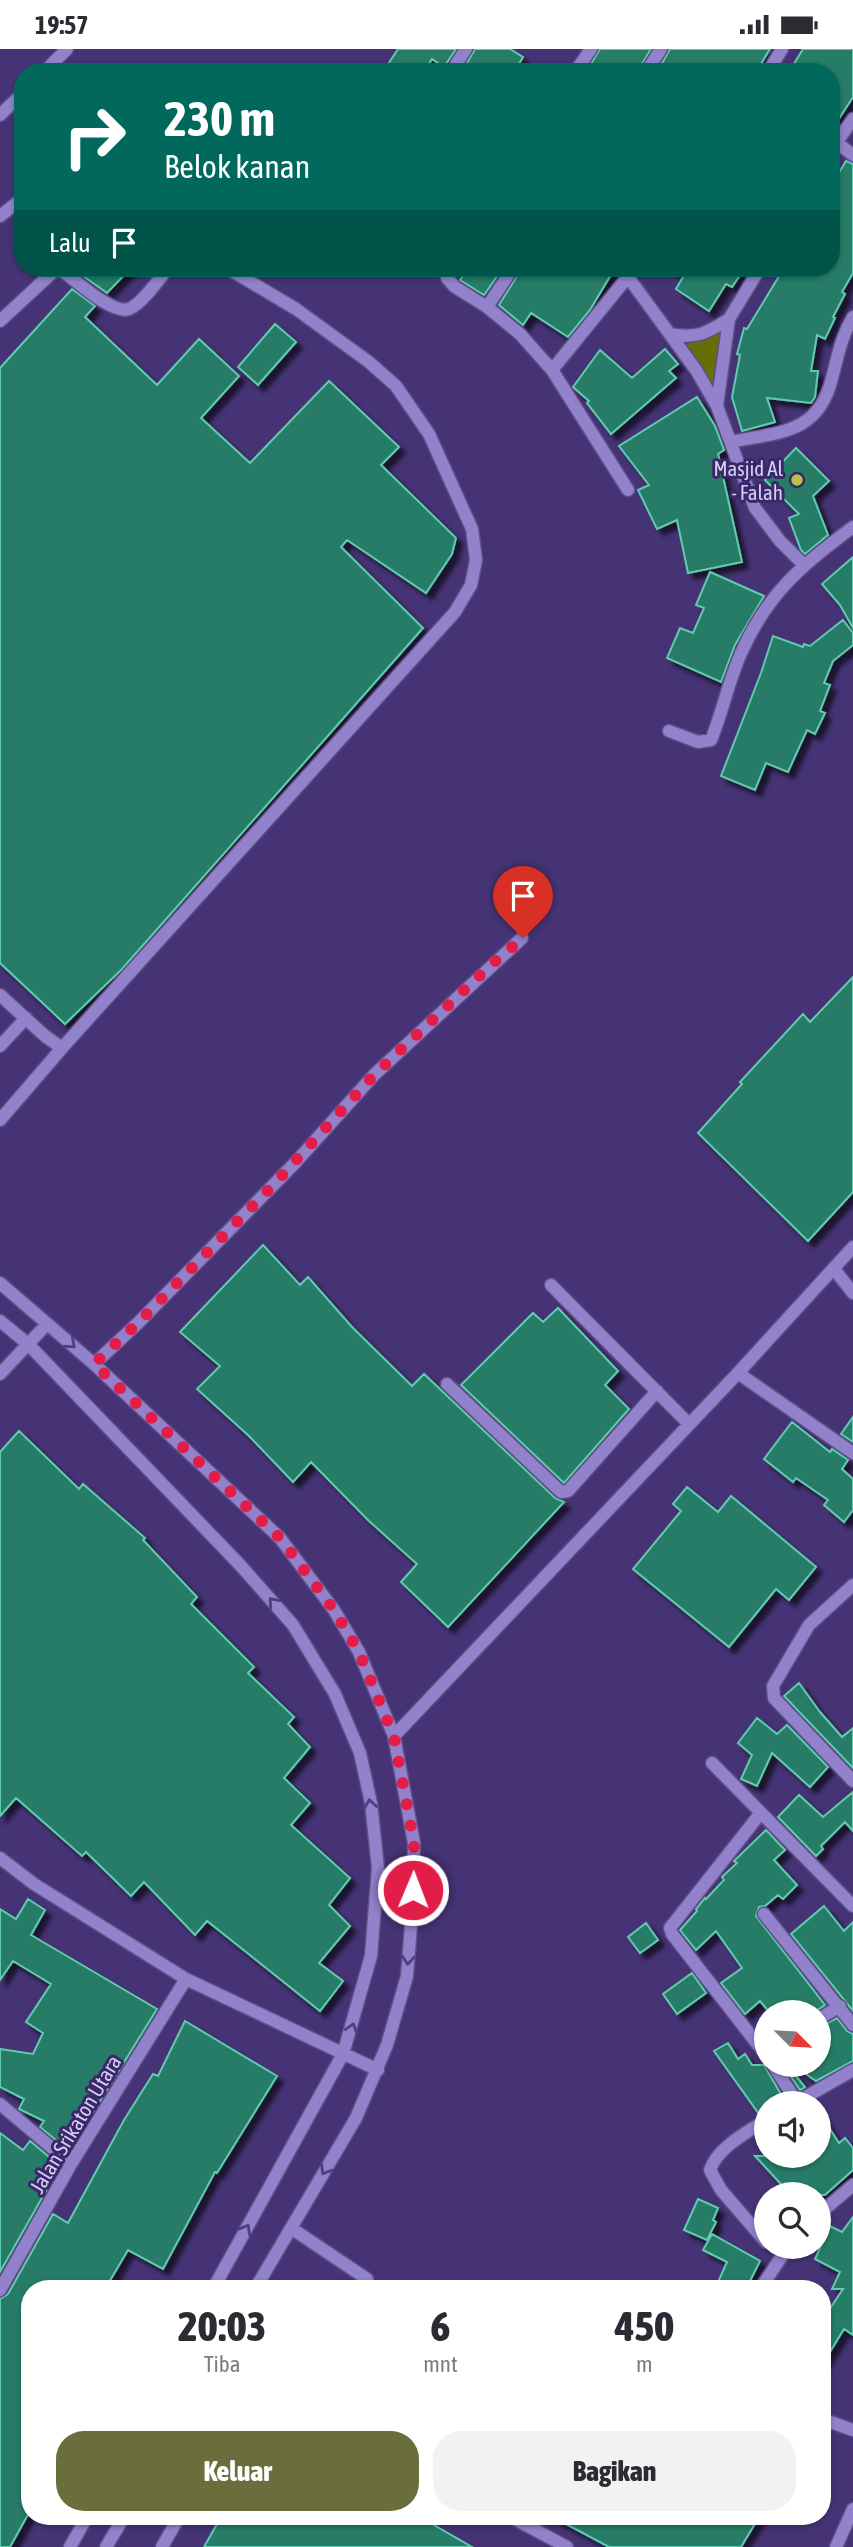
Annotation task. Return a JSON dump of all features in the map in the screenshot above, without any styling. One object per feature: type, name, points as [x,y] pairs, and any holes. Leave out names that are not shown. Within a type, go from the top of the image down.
[{"type":"street","points":[[53,63],[67,49]]},
{"type":"street","points":[[0,115],[14,102]]},
{"type":"street","points":[[840,137],[853,119]]},
{"type":"street","points":[[0,216],[14,205]]},
{"type":"street","points":[[0,321],[48,277]]},
{"type":"street","points":[[70,277],[117,309],[129,309],[160,277]]},
{"type":"street","points":[[0,1120],[455,612],[471,585],[476,560],[472,529],[429,435],[396,386],[369,362],[296,309],[242,277]]},
{"type":"street","points":[[447,277],[455,287],[487,307],[520,334],[552,370],[628,490]]},
{"type":"street","points":[[487,307],[507,277]]},
{"type":"street","points":[[552,370],[627,277]]},
{"type":"street","points":[[634,277],[717,406],[755,508],[779,541],[803,564]]},
{"type":"street","points":[[717,406],[729,319],[755,277]]},
{"type":"street","points":[[731,442],[798,426],[820,410],[831,383],[836,355],[853,317]]},
{"type":"street","points":[[670,334],[693,337],[710,331],[729,319]]},
{"type":"street","points":[[669,731],[698,742],[712,740],[742,650],[766,605],[803,564],[853,527]]},
{"type":"street","points":[[94,1364],[138,1323],[275,1183],[374,1075],[523,938]]},
{"type":"street","points":[[0,995],[62,1048]]},
{"type":"street","points":[[0,1046],[26,1018]]},
{"type":"street","points":[[394,1737],[738,1373],[853,1247]]},
{"type":"street","points":[[834,1269],[853,1293]]},
{"type":"street","points":[[0,1283],[94,1364],[280,1538],[334,1610],[359,1652],[394,1737],[414,1843],[407,1976],[378,2070],[356,2118],[260,2280]]},
{"type":"street","points":[[551,1285],[689,1425]]},
{"type":"street","points":[[0,1321],[28,1344],[241,1566],[293,1625],[335,1694],[360,1753],[371,1803],[378,1868],[371,1956],[343,2055],[218,2280]]},
{"type":"street","points":[[0,1374],[47,1324]]},
{"type":"street","points":[[738,1373],[853,1453]]},
{"type":"street","points":[[447,1384],[561,1492],[568,1491],[657,1391]]},
{"type":"street","points":[[850,1591],[810,1625],[772,1692],[774,1698],[853,1781]]},
{"type":"street","points":[[712,1763],[853,1906]]},
{"type":"street","points":[[754,2037],[671,1934],[670,1928],[760,1814]]},
{"type":"street","points":[[0,1858],[34,1884],[186,1979],[378,2070]]},
{"type":"street","points":[[764,1914],[853,2025]]},
{"type":"street","name":"Jalan Srikaton Utara","points":[[0,2290],[71,2164],[186,1979]]},
{"type":"street","points":[[831,2011],[839,2006]]},
{"type":"street","points":[[817,2091],[853,2070]]},
{"type":"street","points":[[0,2104],[71,2164]]},
{"type":"street","points":[[754,2127],[715,2160],[710,2170],[721,2190],[754,2228]]},
{"type":"street","points":[[831,2204],[853,2185]]},
{"type":"street","points":[[291,2228],[367,2280]]},
{"type":"street","points":[[765,2280],[775,2259]]},
{"type":"street","points":[[831,2422],[853,2430]]},
{"type":"street","points":[[836,2547],[853,2509]]},
{"type":"street","points":[[70,2547],[82,2525]]},
{"type":"street","points":[[106,2547],[119,2525]]},
{"type":"street","points":[[162,2547],[174,2525]]},
{"type":"street","points":[[526,2525],[567,2547]]},
{"type":"shaded area","points":[[722,328],[717,396],[682,346]]},
{"type":"building","points":[[398,49],[456,49],[447,63],[438,63],[432,59],[430,63],[389,63]]},
{"type":"building","points":[[475,49],[510,49],[523,57],[519,63],[467,63]]},
{"type":"building","points":[[600,49],[651,49],[642,63],[591,63]]},
{"type":"building","points":[[670,49],[770,49],[761,63],[662,63]]},
{"type":"building","points":[[803,49],[853,49],[853,97],[840,117],[840,63],[794,63]]},
{"type":"building","points":[[846,161],[853,164],[853,273],[842,292],[845,294],[825,339],[817,335],[811,371],[818,371],[815,397],[811,403],[767,398],[775,422],[742,431],[732,397],[740,355],[737,354],[744,328],[747,329],[779,277],[840,277],[840,171]]},
{"type":"building","points":[[85,277],[122,277],[107,293]]},
{"type":"building","points":[[462,277],[497,277],[484,295],[460,280]]},
{"type":"building","points":[[516,277],[610,277],[590,310],[568,337],[531,313],[523,325],[499,305]]},
{"type":"building","points":[[683,277],[739,277],[732,287],[726,284],[709,311],[676,289]]},
{"type":"building","points":[[72,289],[95,306],[85,317],[157,385],[199,339],[239,376],[201,418],[250,463],[329,381],[399,447],[381,465],[456,538],[452,554],[426,593],[347,540],[341,547],[423,628],[122,969],[65,1024],[0,963],[0,368]]},
{"type":"building","points":[[275,324],[296,342],[258,385],[238,367]]},
{"type":"building","points":[[665,349],[678,364],[669,371],[676,378],[611,434],[587,403],[589,401],[573,387],[600,350],[632,378]]},
{"type":"building","points":[[697,397],[715,426],[724,450],[718,454],[742,562],[688,573],[677,520],[657,529],[638,490],[649,485],[619,446]]},
{"type":"building","name":"Masjid Al - Falah","points":[[796,448],[829,481],[813,496],[828,535],[805,554],[789,518],[799,514],[765,480]]},
{"type":"building","points":[[853,557],[853,628],[840,605],[822,584]]},
{"type":"building","points":[[710,572],[764,596],[735,645],[721,682],[667,658],[680,628],[693,633],[704,608],[696,605]]},
{"type":"building","points":[[843,620],[853,633],[853,645],[833,661],[824,683],[830,685],[820,711],[825,713],[815,734],[807,730],[788,772],[766,763],[755,790],[721,776],[773,636],[803,647],[804,644],[810,646]]},
{"type":"building","points":[[853,977],[853,1192],[808,1241],[698,1133],[742,1084],[740,1082],[803,1014],[810,1022]]},
{"type":"building","points":[[263,1245],[300,1285],[308,1277],[352,1327],[412,1386],[424,1374],[555,1498],[564,1502],[448,1627],[401,1582],[417,1564],[369,1521],[311,1462],[293,1482],[249,1436],[197,1389],[220,1366],[180,1332]]},
{"type":"building","points":[[558,1308],[618,1371],[605,1385],[629,1409],[564,1483],[461,1385],[533,1313],[543,1322]]},
{"type":"building","points":[[853,1417],[853,1442],[841,1434]]},
{"type":"building","points":[[792,1422],[830,1452],[832,1449],[848,1460],[842,1469],[853,1479],[853,1510],[844,1522],[824,1505],[828,1500],[796,1478],[793,1482],[764,1459]]},
{"type":"building","points":[[19,1431],[79,1489],[83,1484],[145,1538],[143,1540],[197,1597],[191,1604],[254,1667],[248,1673],[294,1717],[288,1724],[310,1747],[284,1778],[310,1803],[291,1825],[350,1878],[329,1905],[350,1926],[319,1963],[343,1981],[320,2011],[207,1921],[195,1935],[144,1882],[131,1896],[86,1852],[82,1856],[16,1798],[0,1816],[0,1452]]},
{"type":"building","points":[[687,1487],[718,1512],[731,1496],[816,1567],[789,1600],[776,1589],[729,1647],[633,1569],[681,1511],[673,1504]]},
{"type":"building","points":[[799,1683],[842,1737],[853,1728],[853,1768],[784,1696]]},
{"type":"building","points":[[757,1718],[777,1734],[787,1725],[828,1767],[810,1787],[772,1753],[757,1786],[741,1779],[752,1755],[738,1743]]},
{"type":"building","points":[[853,1792],[853,1831],[845,1822],[821,1846],[823,1849],[816,1856],[778,1817],[799,1795],[823,1817]]},
{"type":"building","points":[[766,1830],[785,1850],[774,1860],[797,1885],[783,1899],[778,1895],[765,1906],[759,1907],[756,1916],[821,2000],[754,2000],[754,2006],[745,2014],[721,1983],[742,1968],[716,1931],[696,1950],[680,1930],[705,1898],[724,1880],[722,1877],[737,1863],[734,1861]]},
{"type":"building","points":[[28,1899],[45,1910],[31,1935],[157,2009],[92,2114],[88,2111],[68,2150],[40,2127],[44,2121],[19,2109],[24,2099],[0,2087],[0,2049],[33,2054],[43,2033],[26,2022],[51,1984],[13,1961],[0,1980],[0,1909],[16,1919]]},
{"type":"building","points":[[824,1906],[844,1931],[853,1922],[853,2011],[791,1934]]},
{"type":"building","points":[[646,1923],[658,1940],[640,1953],[628,1937]]},
{"type":"building","points":[[692,1973],[706,1993],[677,2014],[663,1994]]},
{"type":"building","points":[[837,2018],[847,2031],[853,2034],[853,2061],[831,2073],[831,2021]]},
{"type":"building","points":[[185,2021],[277,2076],[217,2173],[215,2172],[163,2269],[128,2250],[110,2280],[21,2280],[22,2525],[10,2547],[0,2547],[0,2299],[8,2294],[53,2214],[68,2223],[124,2120],[153,2074],[158,2076]]},
{"type":"building","points":[[728,2043],[738,2059],[745,2054],[754,2065],[754,2077],[771,2077],[779,2091],[754,2091],[754,2107],[714,2051]]},
{"type":"building","points":[[791,2077],[797,2077],[805,2087],[800,2090]]},
{"type":"building","points":[[831,2131],[839,2143],[845,2138],[853,2148],[853,2170],[831,2190],[831,2182],[779,2182],[766,2168],[831,2168]]},
{"type":"building","points":[[0,2133],[23,2150],[30,2141],[60,2166],[0,2272]]},
{"type":"building","points":[[698,2199],[718,2208],[713,2220],[716,2222],[707,2240],[684,2230]]},
{"type":"building","points":[[853,2217],[853,2335],[844,2329],[831,2350],[831,2307],[843,2289],[832,2289],[840,2272],[815,2259],[831,2259],[831,2226],[842,2232]]},
{"type":"building","points":[[712,2234],[760,2261],[750,2280],[719,2280],[727,2262],[703,2250]]},
{"type":"building","points":[[216,2525],[434,2525],[472,2547],[204,2547]]},
{"type":"building","points":[[568,2525],[754,2525],[741,2547],[609,2547]]},
{"type":"place","name":"Masjid Al - Falah","points":[[797,480]]},
{"type":"route","points":[[413,1890],[414,1843],[394,1737],[359,1652],[334,1610],[280,1538],[94,1364],[138,1323],[295,1163],[374,1075],[523,938]]}]
